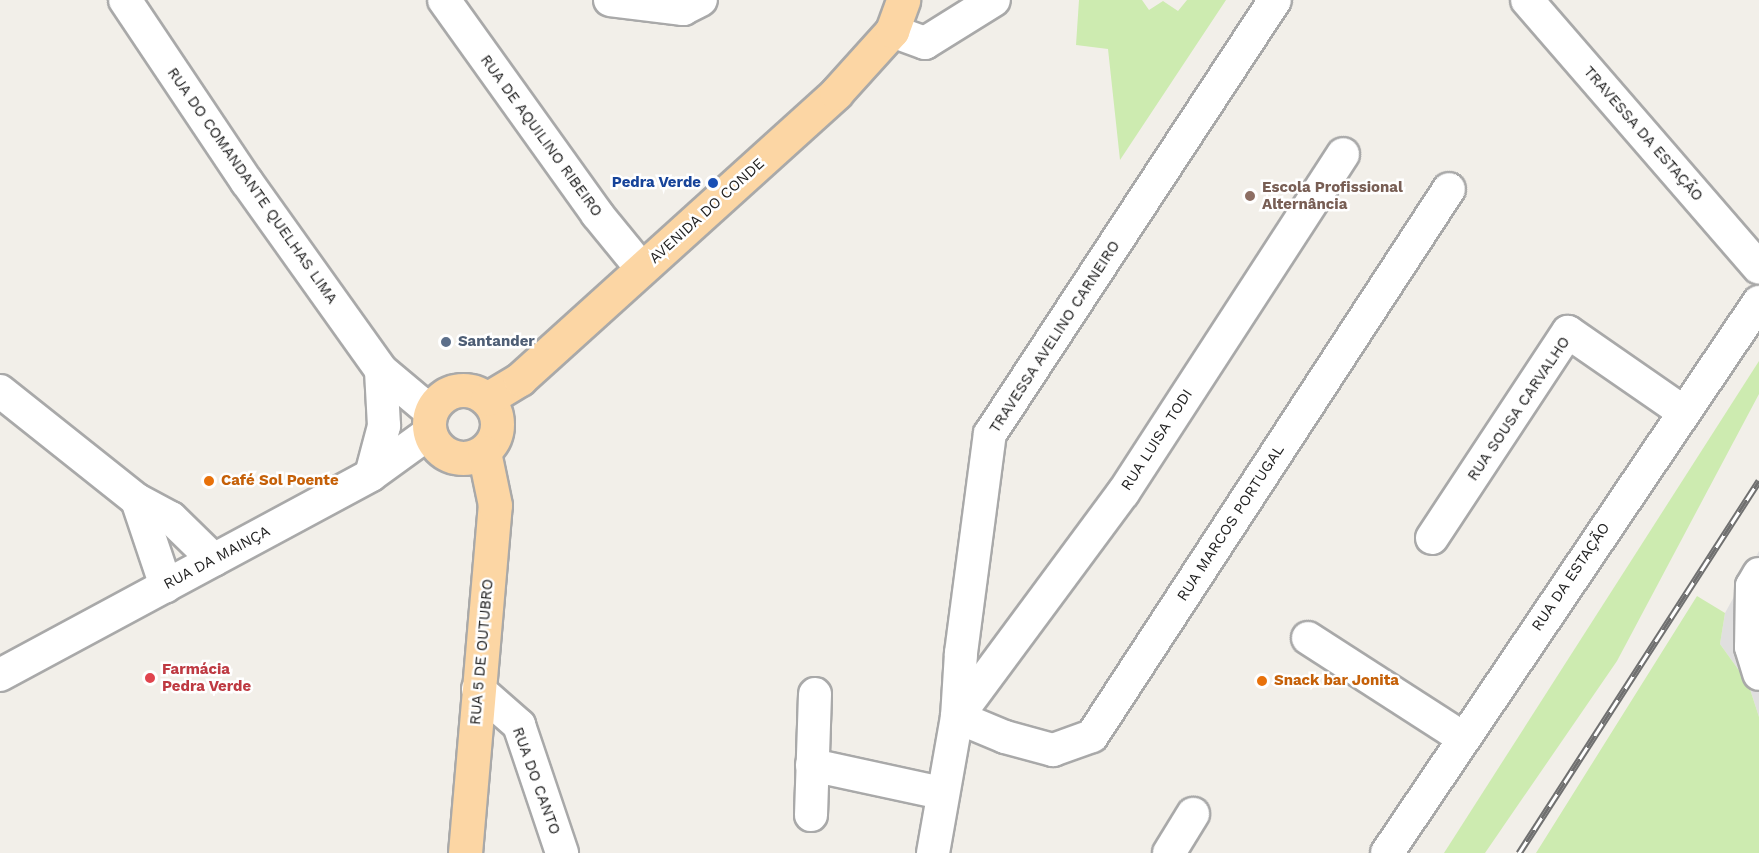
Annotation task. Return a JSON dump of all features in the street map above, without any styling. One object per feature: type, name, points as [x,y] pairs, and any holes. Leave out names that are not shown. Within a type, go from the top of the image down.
[{"type":"main road","name":"AVENIDA DO CONDE","points":[[487,399],[520,379],[836,93],[892,31],[903,0]]},
{"type":"main road","points":[[455,391],[477,392],[487,399],[497,420],[497,432],[484,452],[474,458],[451,457],[441,452],[430,422],[436,401],[455,391]]},
{"type":"main road","name":"RUA 5 DE OUTUBRO","points":[[465,853],[495,505],[484,452]]},
{"type":"street","name":"RUA DE AQUILINO RIBEIRO","points":[[444,0],[583,195],[642,269]]},
{"type":"street","points":[[610,0],[683,9],[701,0]]},
{"type":"street","points":[[892,31],[925,43],[994,0]]},
{"type":"street","name":"TRAVESSA AVELINO CARNEIRO","points":[[933,853],[957,717],[961,653],[990,434],[1275,0]]},
{"type":"street","name":"TRAVESSA DA ESTAÇÃO","points":[[1527,0],[1759,268]]},
{"type":"street","name":"RUA DO COMANDANTE QUELHAS LIMA","points":[[118,2],[381,370],[430,422]]},
{"type":"street","name":"RUA LUISA TODI","points":[[957,717],[1123,493],[1343,154]]},
{"type":"street","name":"RUA MARCOS PORTUGAL","points":[[957,717],[1005,737],[1053,750],[1092,736],[1449,189]]},
{"type":"street","name":"RUA DA ESTAÇÃO","points":[[1387,853],[1682,411],[1759,302]]},
{"type":"street","name":"RUA SOUSA CARVALHO","points":[[1432,538],[1568,332],[1682,411]]},
{"type":"street","points":[[371,475],[384,426],[381,370]]},
{"type":"street","points":[[0,392],[136,500],[171,518],[214,560]]},
{"type":"street","name":"RUA DA MAINÇA","points":[[0,675],[371,475],[430,422]]},
{"type":"street","points":[[136,500],[166,586]]},
{"type":"street","points":[[1759,574],[1752,586],[1751,647],[1759,674]]},
{"type":"street","points":[[1308,638],[1463,738]]},
{"type":"street","name":"RUA DO CANTO","points":[[478,689],[519,725],[561,853]]},
{"type":"street","points":[[811,815],[815,694]]},
{"type":"street","points":[[812,765],[942,793]]},
{"type":"street","points":[[1169,853],[1193,814]]},
{"type":"shaded area","points":[[1759,551],[1759,717],[1748,683],[1720,644],[1725,613]]},
{"type":"green space","points":[[1079,0],[1142,0],[1149,10],[1163,1],[1178,11],[1187,0],[1226,0],[1120,160],[1108,49],[1076,45]]},
{"type":"green space","points":[[1759,361],[1759,394],[1617,661],[1485,853],[1444,853]]},
{"type":"green space","points":[[1697,596],[1725,613],[1720,644],[1748,683],[1759,717],[1759,853],[1536,853]]},
{"type":"railway","points":[[1519,853],[1759,481]]},
{"type":"place","name":"Pedra Verde","points":[[713,183]]},
{"type":"place","name":"Escola Profissional Alternância","points":[[1250,196]]},
{"type":"place","name":"Santander","points":[[446,342]]},
{"type":"place","name":"Café Sol Poente","points":[[209,481]]},
{"type":"place","name":"Farmácia Pedra Verde","points":[[150,678]]},
{"type":"place","name":"Snack bar Jonita","points":[[1262,681]]}]
